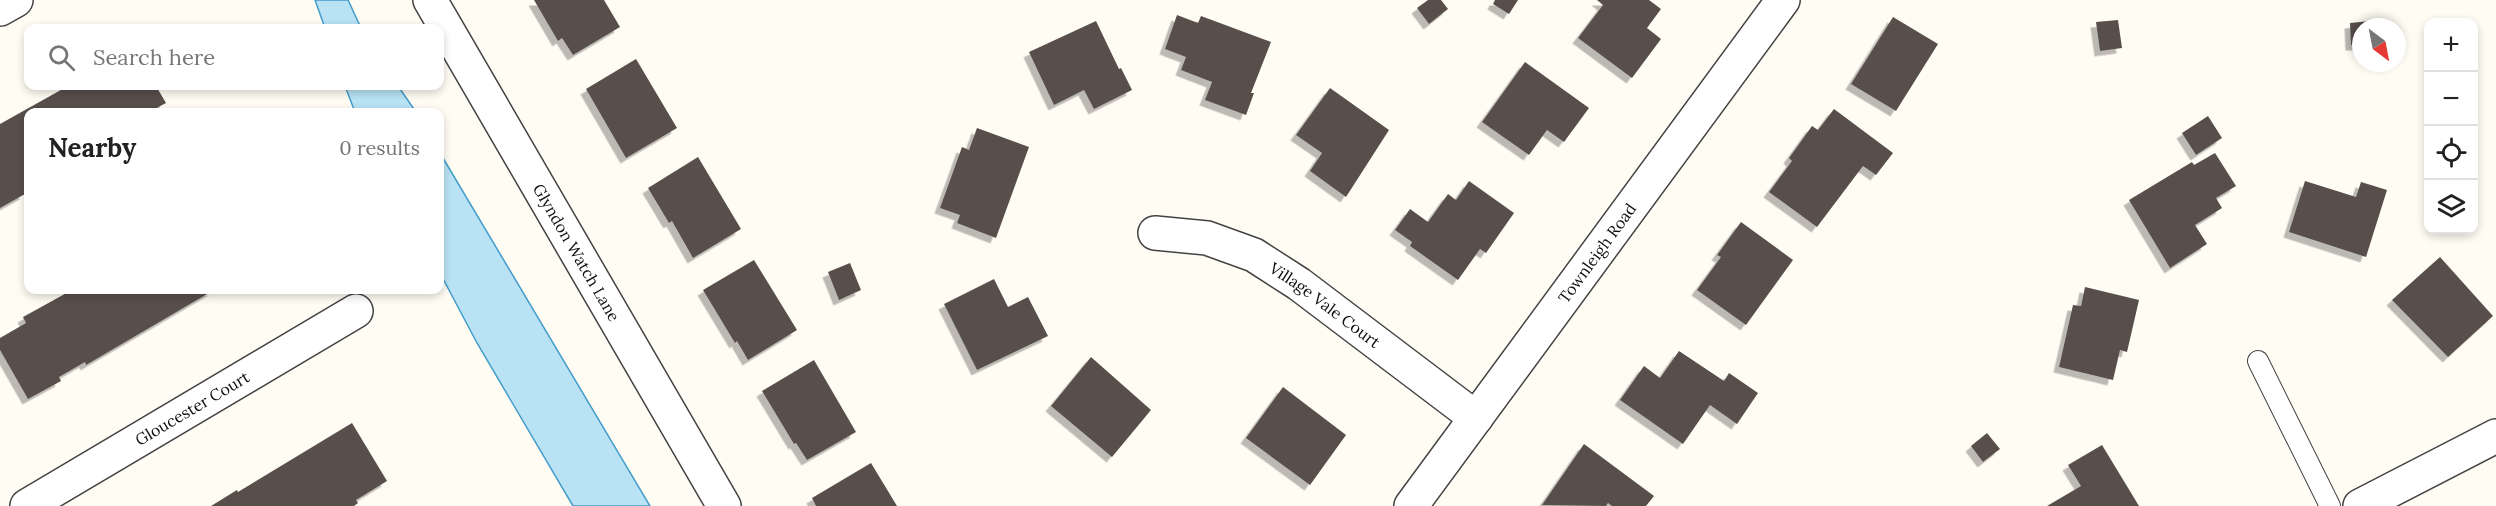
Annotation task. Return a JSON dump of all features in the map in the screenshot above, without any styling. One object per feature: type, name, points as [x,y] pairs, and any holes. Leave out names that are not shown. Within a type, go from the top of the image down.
[{"type":"street","points":[[0,9],[16,0]]},
{"type":"street","name":"Glyndon Watch Lane","points":[[430,0],[444,24]]},
{"type":"street","name":"Townleigh Road","points":[[1411,506],[1783,0]]},
{"type":"street","name":"Glyndon Watch Lane","points":[[444,24],[724,506]]},
{"type":"street","name":"Village Vale Court","points":[[1155,233],[1206,238],[1254,255],[1299,284],[1476,418]]},
{"type":"street","name":"Gloucester Court","points":[[27,506],[356,311]]},
{"type":"street","points":[[2360,506],[2496,436]]},
{"type":"lane","points":[[2258,361],[2330,506]]},
{"type":"water","points":[[315,0],[348,0],[359,24],[324,24]]},
{"type":"water","points":[[347,90],[401,90],[413,108],[353,108]]},
{"type":"water","points":[[444,160],[650,506],[573,506],[477,343],[444,281]]},
{"type":"building","points":[[534,0],[604,0],[620,27],[573,55],[562,38],[558,41]]},
{"type":"building","points":[[1428,0],[1441,0],[1448,9],[1429,24],[1417,8]]},
{"type":"building","points":[[1495,0],[1518,0],[1509,14],[1493,4]]},
{"type":"building","points":[[1597,0],[1649,0],[1661,9],[1647,28],[1661,39],[1632,78],[1578,38],[1603,5]]},
{"type":"building","points":[[1177,15],[1198,23],[1201,16],[1271,42],[1251,93],[1254,93],[1246,115],[1205,100],[1212,82],[1181,70],[1186,57],[1165,49]]},
{"type":"building","points":[[1893,17],[1938,44],[1896,111],[1851,84]]},
{"type":"building","points":[[2118,20],[2122,48],[2100,51],[2096,22]]},
{"type":"building","points":[[1096,21],[1119,69],[1121,68],[1132,90],[1094,109],[1084,90],[1054,105],[1029,52]]},
{"type":"building","points":[[2350,23],[2352,23],[2352,45],[2351,45]]},
{"type":"building","points":[[636,59],[677,128],[626,158],[586,89]]},
{"type":"building","points":[[1525,62],[1589,108],[1564,142],[1547,130],[1529,155],[1482,122]]},
{"type":"building","points":[[1330,88],[1389,130],[1346,197],[1310,171],[1322,153],[1296,135]]},
{"type":"building","points":[[61,90],[158,90],[166,103],[157,108],[29,108]]},
{"type":"building","points":[[1834,109],[1893,153],[1876,175],[1863,166],[1817,227],[1769,192],[1792,161],[1789,158],[1812,126],[1818,130]]},
{"type":"building","points":[[24,111],[24,195],[0,208],[0,124]]},
{"type":"building","points":[[2208,116],[2222,138],[2196,155],[2182,133]]},
{"type":"building","points":[[977,128],[1029,147],[996,238],[957,223],[960,215],[940,208],[962,147],[969,150]]},
{"type":"building","points":[[2215,153],[2236,186],[2216,198],[2222,208],[2195,225],[2207,244],[2170,268],[2129,200],[2192,162],[2194,165]]},
{"type":"building","points":[[698,157],[741,229],[693,258],[672,221],[669,223],[648,188]]},
{"type":"building","points":[[1469,181],[1514,213],[1486,253],[1480,249],[1458,280],[1410,246],[1412,242],[1395,230],[1410,209],[1428,222],[1448,194],[1456,200]]},
{"type":"building","points":[[2305,181],[2356,197],[2361,182],[2387,190],[2366,257],[2289,232]]},
{"type":"building","points":[[1741,222],[1793,260],[1746,325],[1697,290],[1721,257],[1717,255]]},
{"type":"building","points":[[2440,257],[2493,316],[2448,357],[2392,300]]},
{"type":"building","points":[[754,260],[797,330],[748,360],[703,290]]},
{"type":"building","points":[[850,263],[861,290],[839,300],[828,272]]},
{"type":"building","points":[[994,279],[1008,307],[1028,297],[1048,336],[977,370],[944,304]]},
{"type":"building","points":[[2085,287],[2139,300],[2127,352],[2120,350],[2113,380],[2059,367],[2073,305],[2081,306]]},
{"type":"building","points":[[65,294],[207,294],[86,365],[85,362],[59,377],[61,381],[28,399],[0,350],[0,338],[26,323],[23,317]]},
{"type":"building","points":[[1679,351],[1724,381],[1729,373],[1758,393],[1737,424],[1710,405],[1683,444],[1620,400],[1644,366],[1660,378]]},
{"type":"building","points":[[1091,357],[1151,410],[1112,457],[1051,406]]},
{"type":"building","points":[[814,360],[856,432],[807,460],[796,443],[794,444],[762,391]]},
{"type":"building","points":[[1283,387],[1346,435],[1310,485],[1246,438]]},
{"type":"building","points":[[352,423],[387,481],[356,500],[358,503],[354,506],[211,506],[237,490],[238,492]]},
{"type":"building","points":[[1987,433],[2000,449],[1983,462],[1971,446]]},
{"type":"building","points":[[1584,444],[1654,496],[1646,506],[1612,506],[1608,503],[1606,506],[1542,505]]},
{"type":"building","points":[[2102,445],[2139,506],[2047,506],[2081,486],[2068,465]]},
{"type":"building","points":[[871,463],[897,506],[816,506],[812,498]]}]
